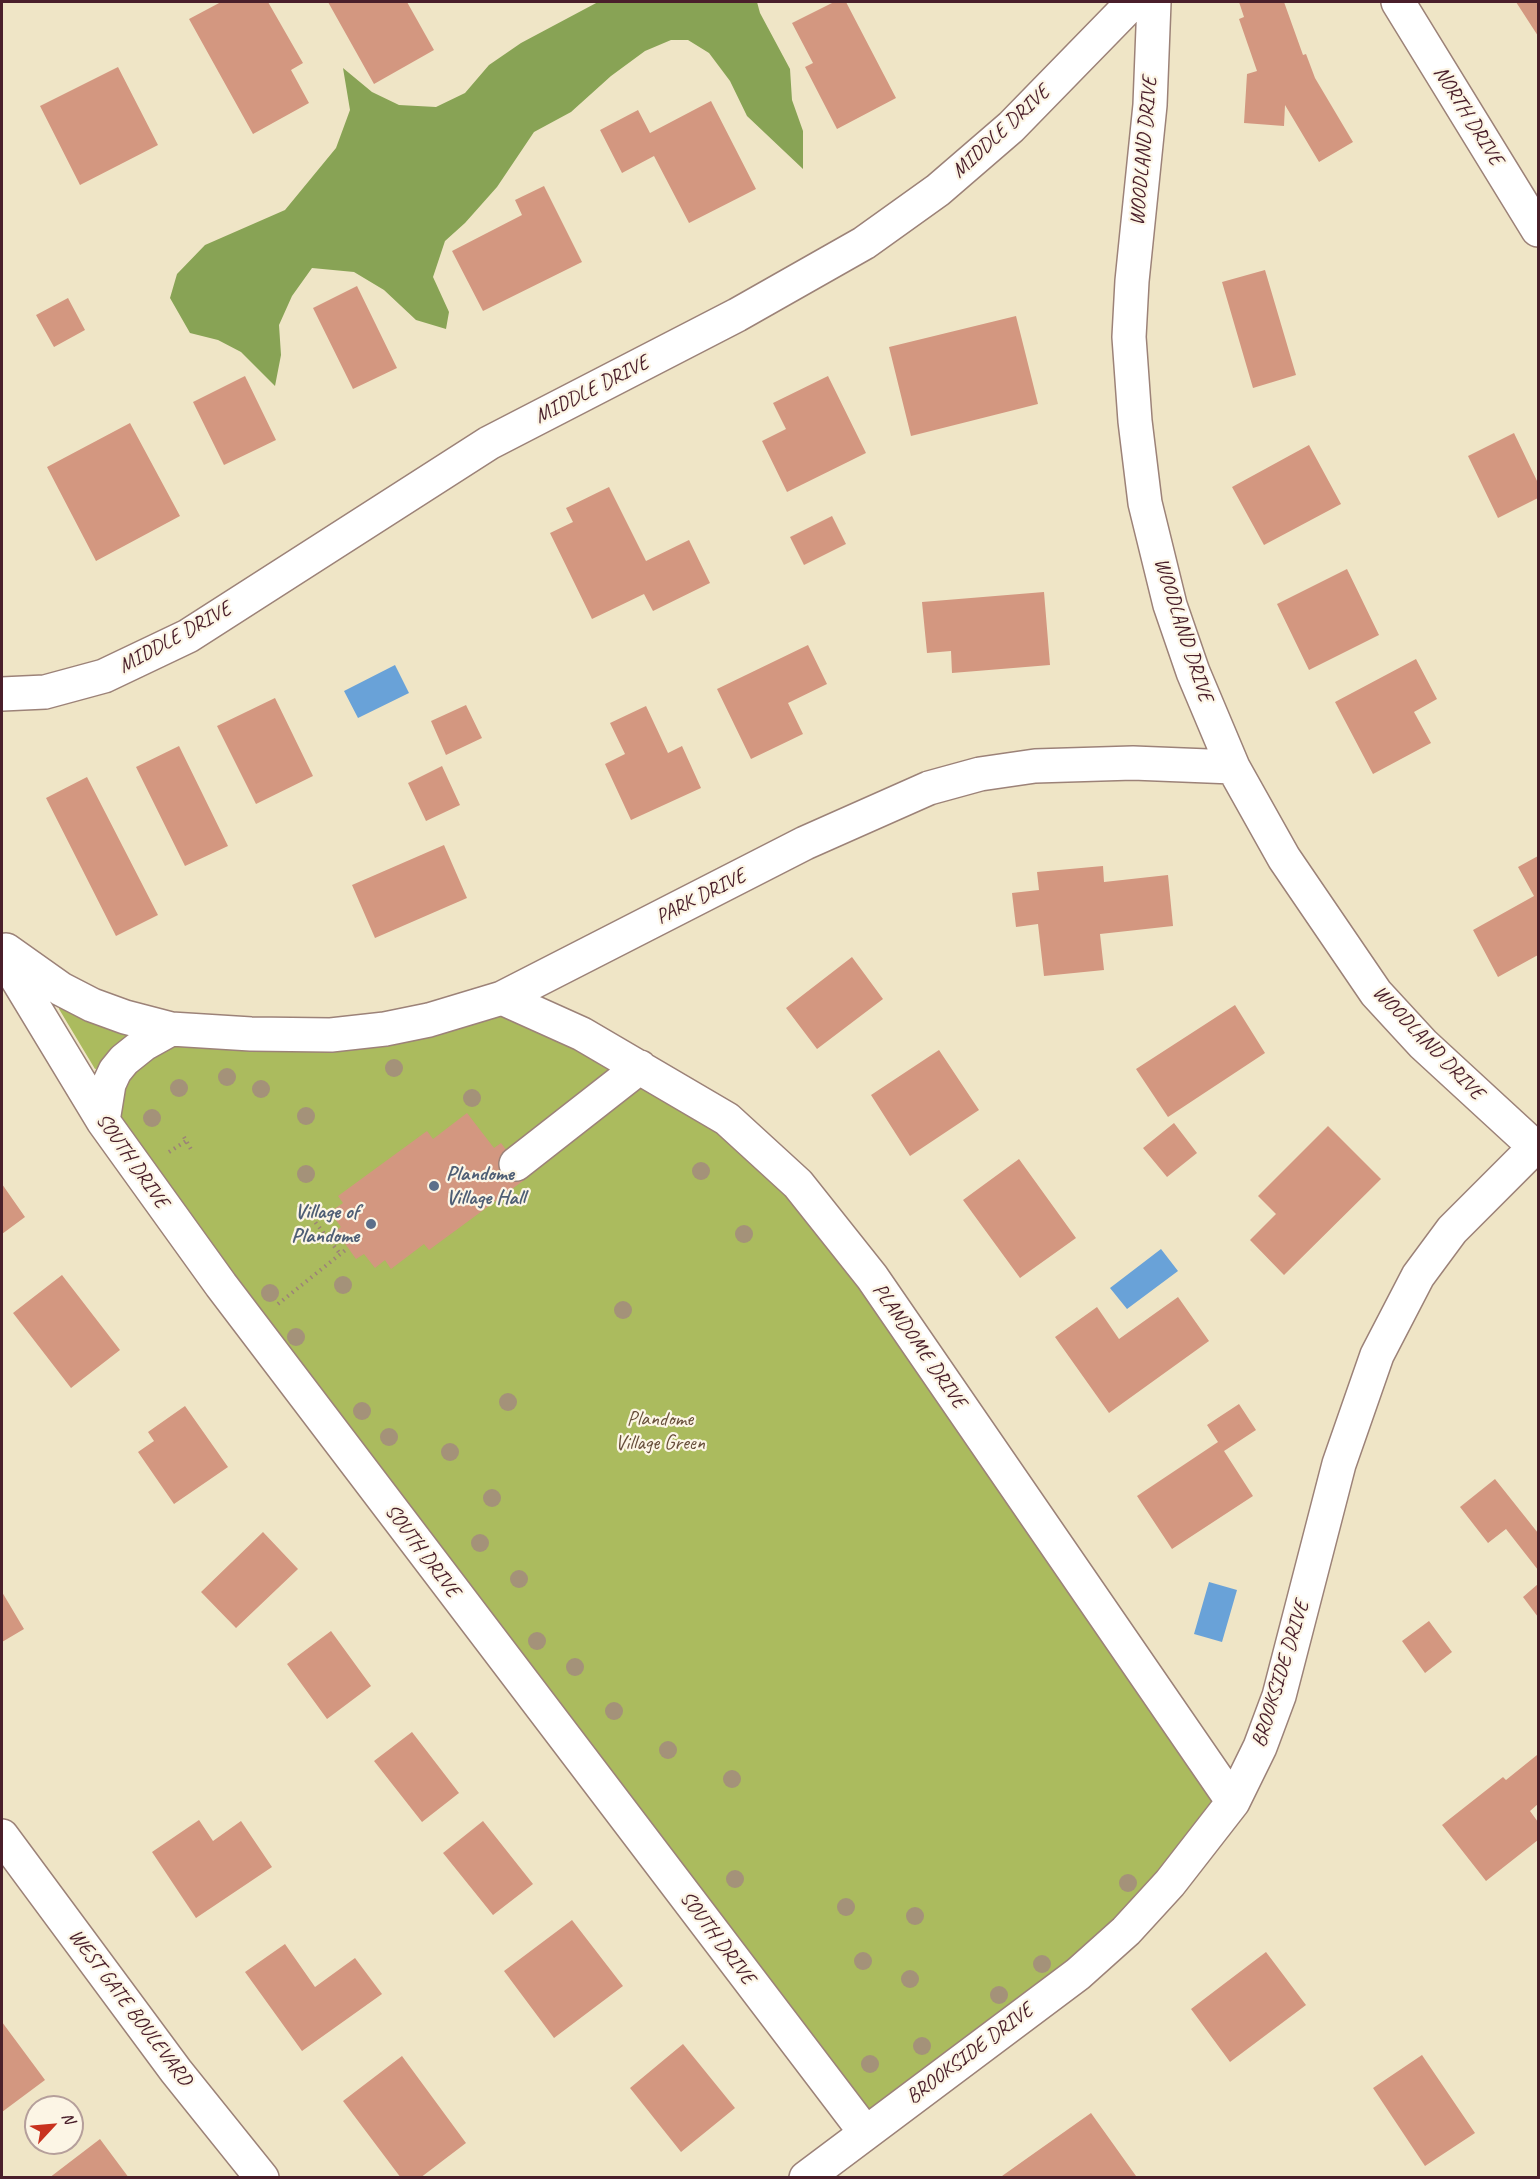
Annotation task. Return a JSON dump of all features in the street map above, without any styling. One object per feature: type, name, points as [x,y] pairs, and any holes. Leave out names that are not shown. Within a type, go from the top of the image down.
[{"type":"street","name":"MIDDLE DRIVE","points":[[2,694],[45,692],[104,676],[188,636],[489,443],[737,315],[864,243],[938,190],[1011,127],[1133,2]]},
{"type":"street","name":"WOODLAND DRIVE","points":[[1154,2],[1150,105],[1132,281],[1129,337],[1135,421],[1145,503],[1170,605],[1193,672],[1233,767],[1284,858],[1376,993],[1423,1044],[1537,1145]]},
{"type":"street","name":"NORTH DRIVE","points":[[1398,2],[1539,230]]},
{"type":"street","name":"PARK DRIVE","points":[[2,948],[61,989],[92,1005],[125,1017],[171,1029],[251,1034],[331,1035],[385,1029],[429,1020],[502,998],[804,843],[929,788],[980,774],[1035,766],[1133,763],[1233,767]]},
{"type":"street","name":"SOUTH DRIVE","points":[[2,954],[103,1121],[251,1324],[865,2132]]},
{"type":"street","name":"PLANDOME DRIVE","points":[[502,998],[582,1034],[727,1119],[764,1150],[798,1184],[872,1277],[1233,1802]]},
{"type":"street","points":[[103,1121],[109,1084],[115,1071],[124,1060],[144,1044],[171,1029]]},
{"type":"street","points":[[516,1164],[640,1066]]},
{"type":"street","name":"BROOKSIDE DRIVE","points":[[806,2178],[1078,1974],[1126,1931],[1170,1883],[1233,1802],[1260,1747],[1279,1696],[1339,1464],[1377,1355],[1418,1276],[1452,1230],[1537,1145]]},
{"type":"street","name":"WEST GATE BOULEVARD","points":[[2,1836],[176,2071],[262,2178]]},
{"type":"path","points":[[184,1137],[192,1151]]},
{"type":"path","points":[[308,1213],[341,1255]]},
{"type":"path","points":[[251,1324],[348,1248]]},
{"type":"green space","points":[[598,2],[757,2],[760,13],[790,69],[792,100],[803,131],[803,169],[747,116],[730,81],[709,53],[688,40],[671,40],[645,51],[611,76],[571,112],[534,132],[497,187],[465,223],[445,241],[433,277],[449,312],[446,329],[416,320],[384,290],[354,272],[312,268],[292,296],[279,325],[281,355],[275,386],[241,352],[218,340],[190,333],[170,298],[177,274],[205,245],[285,210],[336,148],[350,110],[343,68],[372,92],[399,105],[436,107],[465,93],[489,65],[521,43]]},
{"type":"green space","name":"Plandome Village Green","points":[[502,998],[764,1150],[1233,1802],[1170,1883],[865,2132],[103,1121],[144,1044],[251,1034]]},
{"type":"green space","points":[[59,1005],[127,1035],[130,1039],[100,1068],[95,1069],[59,1009]]},
{"type":"water","points":[[395,665],[409,693],[358,718],[344,691]]},
{"type":"water","points":[[1161,1249],[1178,1271],[1127,1309],[1110,1288]]},
{"type":"water","points":[[1209,1582],[1237,1590],[1222,1642],[1194,1634]]},
{"type":"building","points":[[221,2],[268,2],[303,63],[291,70],[309,103],[253,134],[189,19]]},
{"type":"building","points":[[328,2],[407,2],[434,50],[374,84]]},
{"type":"building","points":[[834,2],[846,2],[896,98],[837,129],[805,67],[813,63],[792,23]]},
{"type":"building","points":[[1239,2],[1284,2],[1303,55],[1306,54],[1315,78],[1353,142],[1319,162],[1285,105],[1284,126],[1244,123],[1247,74],[1257,71],[1239,19],[1244,17]]},
{"type":"building","points":[[1516,2],[1538,2],[1538,36]]},
{"type":"building","points":[[118,67],[158,145],[80,185],[40,106]]},
{"type":"building","points":[[711,101],[756,189],[689,223],[654,156],[622,173],[600,130],[638,110],[650,133]]},
{"type":"building","points":[[544,186],[582,262],[483,311],[452,251],[522,215],[515,200]]},
{"type":"building","points":[[1265,270],[1296,375],[1253,388],[1222,282]]},
{"type":"building","points":[[357,286],[397,368],[353,389],[313,308]]},
{"type":"building","points":[[68,298],[85,330],[54,347],[36,315]]},
{"type":"building","points":[[1016,316],[1038,404],[911,436],[889,347]]},
{"type":"building","points":[[245,376],[276,440],[224,465],[193,402]]},
{"type":"building","points":[[828,376],[866,453],[787,492],[762,441],[786,429],[773,403]]},
{"type":"building","points":[[130,423],[180,516],[96,561],[47,467]]},
{"type":"building","points":[[1514,433],[1538,483],[1538,498],[1498,518],[1468,456]]},
{"type":"building","points":[[1309,445],[1341,504],[1264,545],[1232,487]]},
{"type":"building","points":[[609,487],[646,561],[689,540],[710,583],[653,611],[644,594],[592,619],[550,533],[573,522],[566,508]]},
{"type":"building","points":[[832,516],[846,544],[804,565],[790,537]]},
{"type":"building","points":[[1347,569],[1379,635],[1309,670],[1277,604]]},
{"type":"building","points":[[1044,592],[1050,665],[952,673],[951,651],[927,653],[922,602]]},
{"type":"building","points":[[808,645],[827,684],[788,703],[803,734],[751,759],[717,689]]},
{"type":"building","points":[[1416,659],[1437,699],[1414,712],[1431,743],[1373,774],[1335,702]]},
{"type":"building","points":[[275,698],[313,776],[256,804],[217,726]]},
{"type":"building","points":[[466,705],[482,738],[446,755],[431,721]]},
{"type":"building","points":[[646,706],[668,753],[682,746],[701,788],[631,820],[605,764],[625,754],[610,723]]},
{"type":"building","points":[[179,746],[228,846],[185,866],[136,767]]},
{"type":"building","points":[[442,766],[460,805],[426,821],[408,783]]},
{"type":"building","points":[[87,777],[158,915],[116,936],[46,798]]},
{"type":"building","points":[[444,845],[467,898],[375,938],[352,885]]},
{"type":"building","points":[[1538,856],[1538,955],[1498,977],[1473,930],[1534,896],[1518,867]]},
{"type":"building","points":[[1103,866],[1104,882],[1168,875],[1173,926],[1100,934],[1104,970],[1044,976],[1038,924],[1016,927],[1012,893],[1039,890],[1037,872]]},
{"type":"building","points":[[852,957],[883,999],[817,1049],[786,1008]]},
{"type":"building","points":[[1235,1005],[1265,1053],[1168,1117],[1136,1069]]},
{"type":"building","points":[[939,1050],[979,1110],[910,1156],[871,1095]]},
{"type":"building","name":"Plandome Village Hall","points":[[467,1113],[494,1148],[501,1143],[527,1178],[429,1250],[424,1244],[391,1269],[385,1260],[375,1268],[364,1254],[356,1259],[336,1231],[341,1227],[330,1212],[343,1203],[338,1196],[427,1131],[433,1139]]},
{"type":"building","points":[[1174,1123],[1197,1153],[1167,1177],[1143,1148]]},
{"type":"building","points":[[1328,1126],[1381,1179],[1284,1275],[1250,1240],[1276,1214],[1258,1196]]},
{"type":"building","points":[[1019,1159],[1076,1238],[1020,1278],[963,1200]]},
{"type":"building","points":[[2,1184],[25,1217],[2,1234]]},
{"type":"building","points":[[62,1275],[120,1350],[71,1388],[13,1313]]},
{"type":"building","points":[[1178,1297],[1209,1341],[1109,1413],[1055,1337],[1097,1307],[1119,1339]]},
{"type":"building","points":[[1239,1404],[1256,1430],[1224,1451],[1253,1496],[1172,1549],[1137,1496],[1218,1442],[1207,1425]]},
{"type":"building","points":[[185,1406],[228,1467],[174,1504],[138,1452],[154,1441],[148,1432]]},
{"type":"building","points":[[1495,1479],[1538,1533],[1538,1570],[1506,1529],[1488,1543],[1460,1507]]},
{"type":"building","points":[[263,1532],[298,1569],[236,1628],[201,1592]]},
{"type":"building","points":[[1538,1584],[1538,1617],[1523,1597]]},
{"type":"building","points":[[2,1592],[24,1629],[2,1642]]},
{"type":"building","points":[[1429,1621],[1452,1652],[1425,1673],[1402,1641]]},
{"type":"building","points":[[331,1631],[371,1686],[327,1719],[287,1664]]},
{"type":"building","points":[[412,1732],[459,1793],[422,1822],[374,1761]]},
{"type":"building","points":[[1537,1755],[1538,1804],[1530,1811],[1538,1822],[1538,1840],[1486,1881],[1442,1825],[1503,1777],[1506,1780]]},
{"type":"building","points":[[199,1820],[213,1841],[241,1821],[272,1867],[196,1918],[152,1852]]},
{"type":"building","points":[[483,1821],[533,1884],[493,1915],[443,1853]]},
{"type":"building","points":[[572,1920],[623,1986],[554,2038],[504,1971]]},
{"type":"building","points":[[285,1944],[315,1987],[355,1958],[382,1994],[302,2051],[245,1972]]},
{"type":"building","points":[[1266,1952],[1306,2005],[1230,2062],[1191,2009]]},
{"type":"building","points":[[2,2022],[45,2080],[2,2112]]},
{"type":"building","points":[[683,2044],[735,2108],[681,2152],[630,2088]]},
{"type":"building","points":[[1422,2055],[1475,2133],[1425,2166],[1373,2088]]},
{"type":"building","points":[[402,2056],[466,2143],[420,2178],[401,2178],[343,2101]]},
{"type":"building","points":[[1091,2113],[1136,2176],[1003,2178],[1002,2176]]},
{"type":"building","points":[[100,2139],[129,2178],[49,2178],[79,2155],[84,2155],[84,2151]]},
{"type":"place","name":"Plandome Village Hall","points":[[434,1186]]},
{"type":"place","name":"Village of Plandome","points":[[371,1224]]}]
